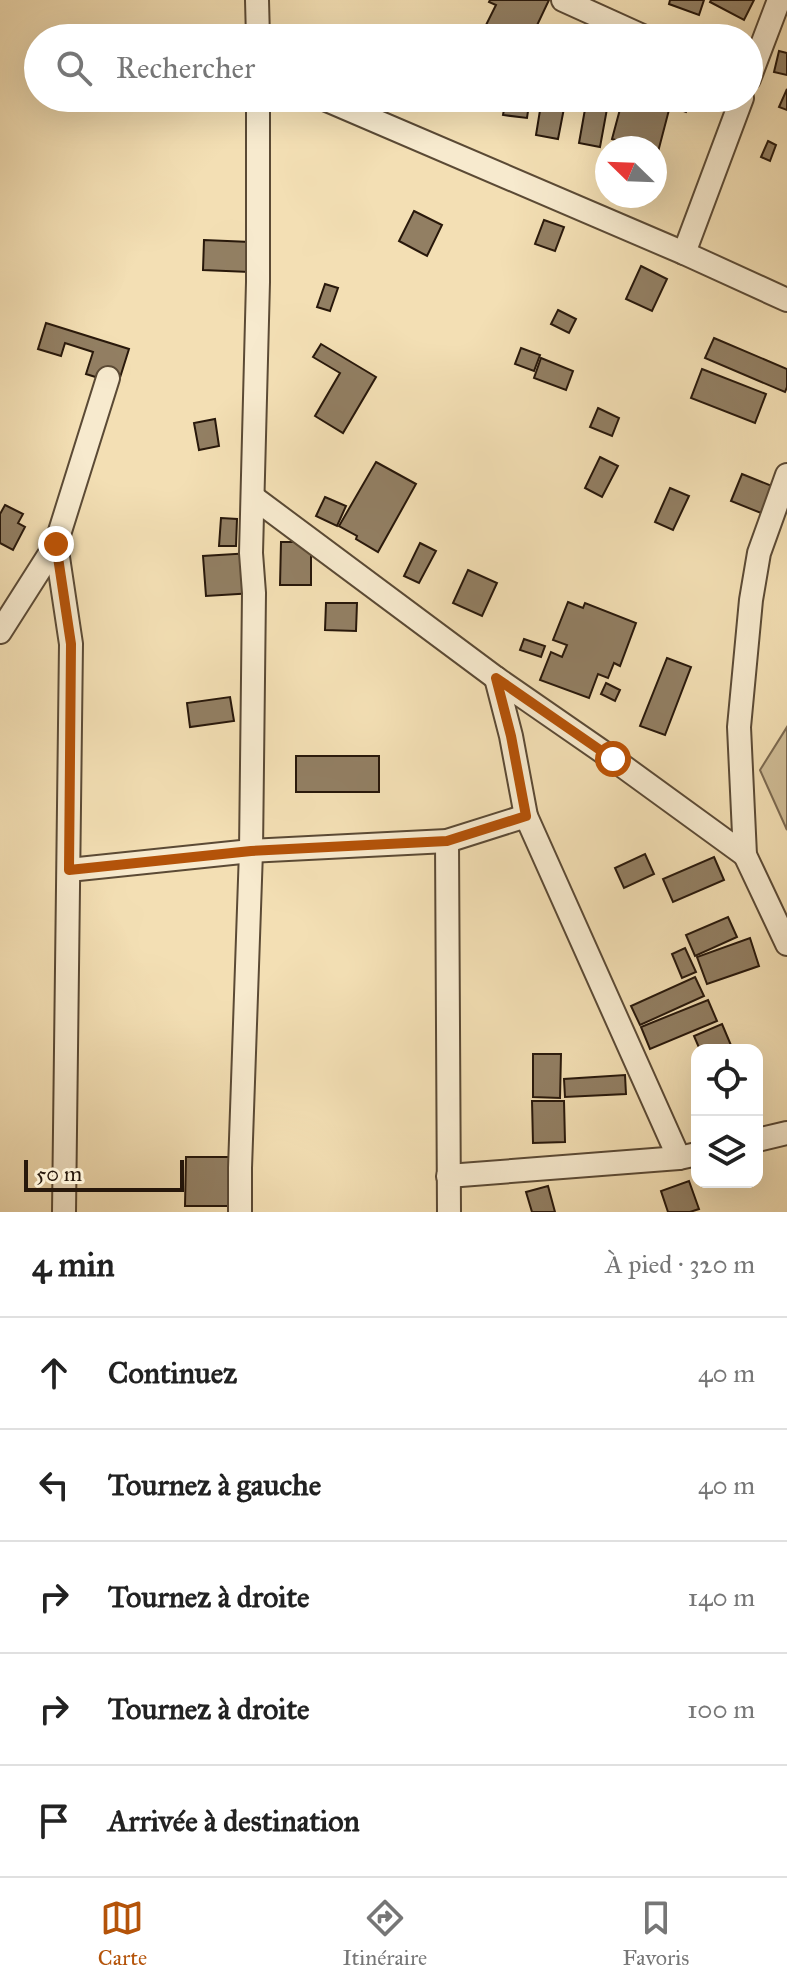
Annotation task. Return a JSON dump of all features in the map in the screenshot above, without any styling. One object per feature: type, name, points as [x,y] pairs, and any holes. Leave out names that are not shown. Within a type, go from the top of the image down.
[{"type":"street","points":[[257,0],[258,24]]},
{"type":"street","points":[[563,0],[616,24]]},
{"type":"street","points":[[763,42],[779,0]]},
{"type":"street","points":[[240,1212],[251,851],[254,593],[251,553],[258,282],[258,112]]},
{"type":"street","points":[[355,112],[787,300]]},
{"type":"street","points":[[684,253],[737,112]]},
{"type":"street","points":[[0,632],[56,544],[108,378]]},
{"type":"street","points":[[787,475],[759,553],[751,600],[739,727],[745,855],[787,944]]},
{"type":"street","points":[[253,497],[496,678],[745,855]]},
{"type":"street","points":[[56,544],[71,644],[64,1212]]},
{"type":"street","points":[[448,1176],[688,1156],[526,816],[496,678]]},
{"type":"street","points":[[69,870],[251,851],[447,841],[526,816]]},
{"type":"street","points":[[447,841],[449,1212]]},
{"type":"street","points":[[763,1139],[787,1133]]},
{"type":"shaded area","points":[[787,727],[787,830],[760,770]]},
{"type":"building","points":[[549,0],[538,24],[486,24],[496,5],[489,2]]},
{"type":"building","points":[[670,0],[704,0],[699,15],[669,4]]},
{"type":"building","points":[[711,0],[754,0],[744,20]]},
{"type":"building","points":[[779,51],[787,53],[787,75],[774,72]]},
{"type":"building","points":[[787,89],[787,110],[779,107]]},
{"type":"building","points":[[504,112],[528,112],[527,118],[503,115]]},
{"type":"building","points":[[540,112],[563,112],[558,139],[536,135]]},
{"type":"building","points":[[585,112],[606,112],[602,136],[595,136],[595,146],[579,143]]},
{"type":"building","points":[[619,112],[668,112],[662,136],[613,136]]},
{"type":"building","points":[[768,141],[776,145],[770,161],[761,157]]},
{"type":"building","points":[[414,211],[442,225],[427,256],[399,241]]},
{"type":"building","points":[[544,220],[564,227],[555,251],[535,244]]},
{"type":"building","points":[[204,240],[250,242],[249,272],[203,270]]},
{"type":"building","points":[[641,266],[667,279],[652,311],[626,299]]},
{"type":"building","points":[[325,284],[338,288],[330,311],[317,307]]},
{"type":"building","points":[[558,310],[576,319],[569,333],[551,324]]},
{"type":"building","points":[[46,323],[129,349],[118,384],[86,374],[93,352],[65,343],[61,356],[38,349]]},
{"type":"building","points":[[714,338],[787,369],[785,392],[705,358]]},
{"type":"building","points":[[321,344],[376,377],[343,433],[315,416],[340,373],[313,357]]},
{"type":"building","points":[[521,348],[540,355],[534,371],[515,364]]},
{"type":"building","points":[[541,358],[573,371],[566,390],[534,378]]},
{"type":"building","points":[[702,369],[766,394],[755,423],[691,398]]},
{"type":"building","points":[[598,408],[619,418],[612,436],[590,427]]},
{"type":"building","points":[[215,419],[219,446],[199,450],[194,423]]},
{"type":"building","points":[[600,457],[618,466],[602,497],[585,488]]},
{"type":"building","points":[[376,462],[416,484],[378,552],[339,526]]},
{"type":"building","points":[[742,474],[772,486],[761,513],[731,501]]},
{"type":"building","points":[[670,488],[689,496],[673,530],[655,522]]},
{"type":"building","points":[[325,497],[346,506],[337,526],[316,516]]},
{"type":"building","points":[[5,505],[23,514],[18,523],[25,527],[13,550],[0,543],[0,514]]},
{"type":"building","points":[[221,518],[237,519],[236,546],[219,546]]},
{"type":"building","points":[[281,542],[311,542],[311,585],[280,585]]},
{"type":"building","points":[[420,543],[436,551],[419,583],[404,576]]},
{"type":"building","points":[[251,553],[254,593],[206,596],[203,556]]},
{"type":"building","points":[[468,570],[497,583],[482,616],[453,603]]},
{"type":"building","points":[[568,602],[583,608],[585,603],[636,623],[620,666],[614,663],[608,678],[598,674],[589,698],[540,680],[551,652],[562,657],[567,645],[553,640]]},
{"type":"building","points":[[326,603],[357,603],[356,631],[325,630]]},
{"type":"building","points":[[524,639],[545,646],[541,657],[520,650]]},
{"type":"building","points":[[667,658],[691,667],[665,735],[640,726]]},
{"type":"building","points":[[606,683],[620,690],[615,701],[601,694]]},
{"type":"building","points":[[230,697],[234,721],[190,727],[187,703]]},
{"type":"building","points":[[296,756],[379,756],[379,792],[296,792]]},
{"type":"building","points":[[645,854],[654,874],[624,888],[615,868]]},
{"type":"building","points":[[714,857],[724,880],[673,902],[663,879]]},
{"type":"building","points":[[728,917],[737,937],[695,956],[686,935]]},
{"type":"building","points":[[750,938],[759,966],[707,984],[697,957]]},
{"type":"building","points":[[685,948],[696,972],[682,978],[672,954]]},
{"type":"building","points":[[695,977],[704,996],[640,1025],[631,1006]]},
{"type":"building","points":[[708,1000],[717,1021],[650,1049],[641,1027]]},
{"type":"building","points":[[722,1024],[730,1044],[697,1044],[694,1036]]},
{"type":"building","points":[[533,1054],[561,1054],[560,1098],[533,1097]]},
{"type":"building","points":[[625,1075],[626,1094],[565,1097],[564,1079]]},
{"type":"building","points":[[532,1101],[564,1101],[565,1142],[533,1143]]},
{"type":"building","points":[[186,1157],[235,1157],[234,1188],[229,1191],[228,1206],[185,1206]]},
{"type":"building","points":[[689,1181],[699,1209],[668,1212],[661,1191]]},
{"type":"building","points":[[548,1186],[555,1212],[532,1212],[526,1192]]},
{"type":"route","points":[[56,544],[71,644],[69,870],[251,851],[447,841],[526,816],[496,678],[613,759]]}]
